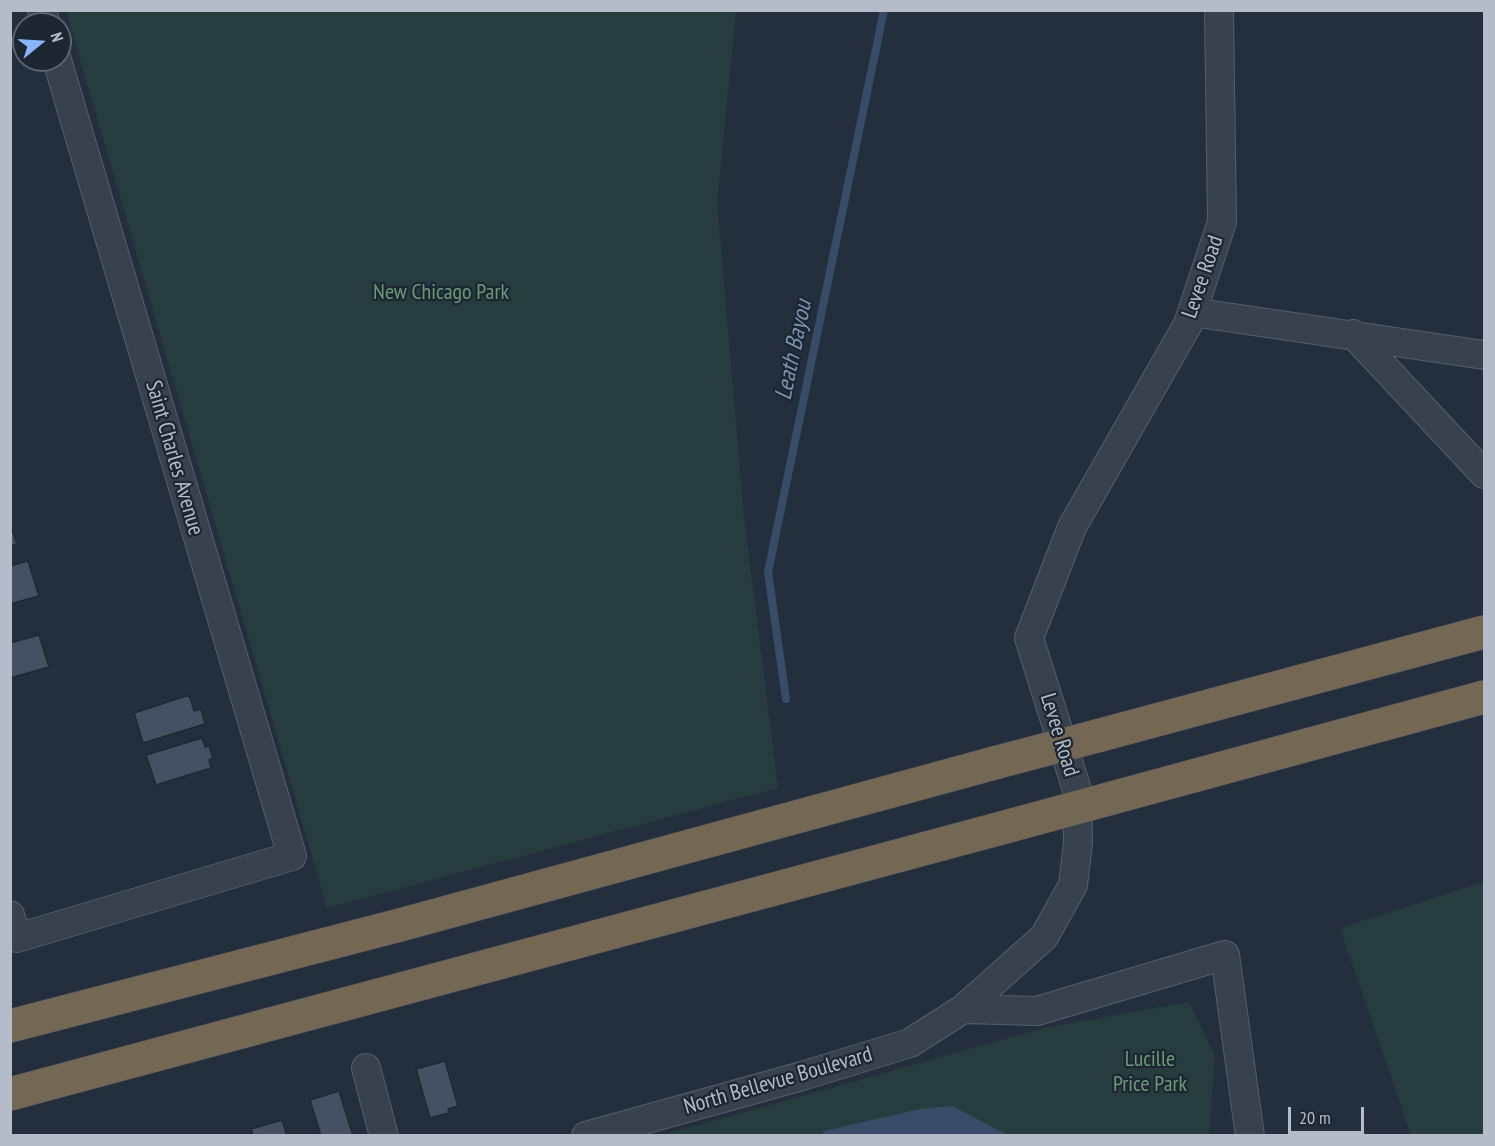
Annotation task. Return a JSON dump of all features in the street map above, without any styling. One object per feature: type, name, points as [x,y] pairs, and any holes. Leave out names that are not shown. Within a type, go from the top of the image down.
[{"type":"highway","points":[[10,1026],[400,925],[1485,632]]},
{"type":"highway","points":[[10,1094],[1485,697]]},
{"type":"street","name":"Levee Road","points":[[963,1010],[1044,937],[1073,885],[1078,843],[1077,790],[1029,638],[1072,527],[1188,324],[1222,222],[1219,10]]},
{"type":"street","name":"Saint Charles Avenue","points":[[14,926],[292,856],[61,72]]},
{"type":"street","points":[[1192,312],[1485,355]]},
{"type":"street","points":[[1353,334],[1485,474]]},
{"type":"street","points":[[963,1010],[1037,1011],[1225,955],[1250,1136]]},
{"type":"street","name":"North Bellevue Boulevard","points":[[586,1136],[645,1127],[910,1043],[963,1010]]},
{"type":"street","points":[[366,1068],[384,1136]]},
{"type":"green space","name":"New Chicago Park","points":[[736,11],[717,202],[744,517],[778,788],[327,908],[72,32],[72,12],[66,12]]},
{"type":"green space","points":[[1484,882],[1484,1135],[1411,1135],[1340,928]]},
{"type":"green space","name":"Lucille Price Park","points":[[1189,1002],[1215,1056],[1209,1135],[660,1136],[1044,1028]]},
{"type":"water","points":[[952,1106],[1008,1135],[822,1135],[824,1131],[920,1109]]},
{"type":"building","points":[[10,524],[17,544],[10,546]]},
{"type":"building","points":[[28,561],[39,596],[10,604],[10,566]]},
{"type":"building","points":[[39,635],[49,667],[10,678],[10,643]]},
{"type":"building","points":[[186,696],[190,697],[194,711],[201,709],[205,724],[143,743],[134,713]]},
{"type":"building","points":[[202,738],[205,747],[209,746],[213,758],[209,760],[211,768],[156,785],[146,755]]},
{"type":"building","points":[[445,1061],[458,1106],[448,1109],[449,1113],[430,1118],[416,1069]]},
{"type":"building","points":[[339,1091],[353,1136],[321,1136],[310,1100]]},
{"type":"building","points":[[282,1120],[287,1136],[253,1136],[251,1129]]},
{"type":"waterway","name":"Leath Bayou","points":[[786,699],[768,572],[884,10]]}]
